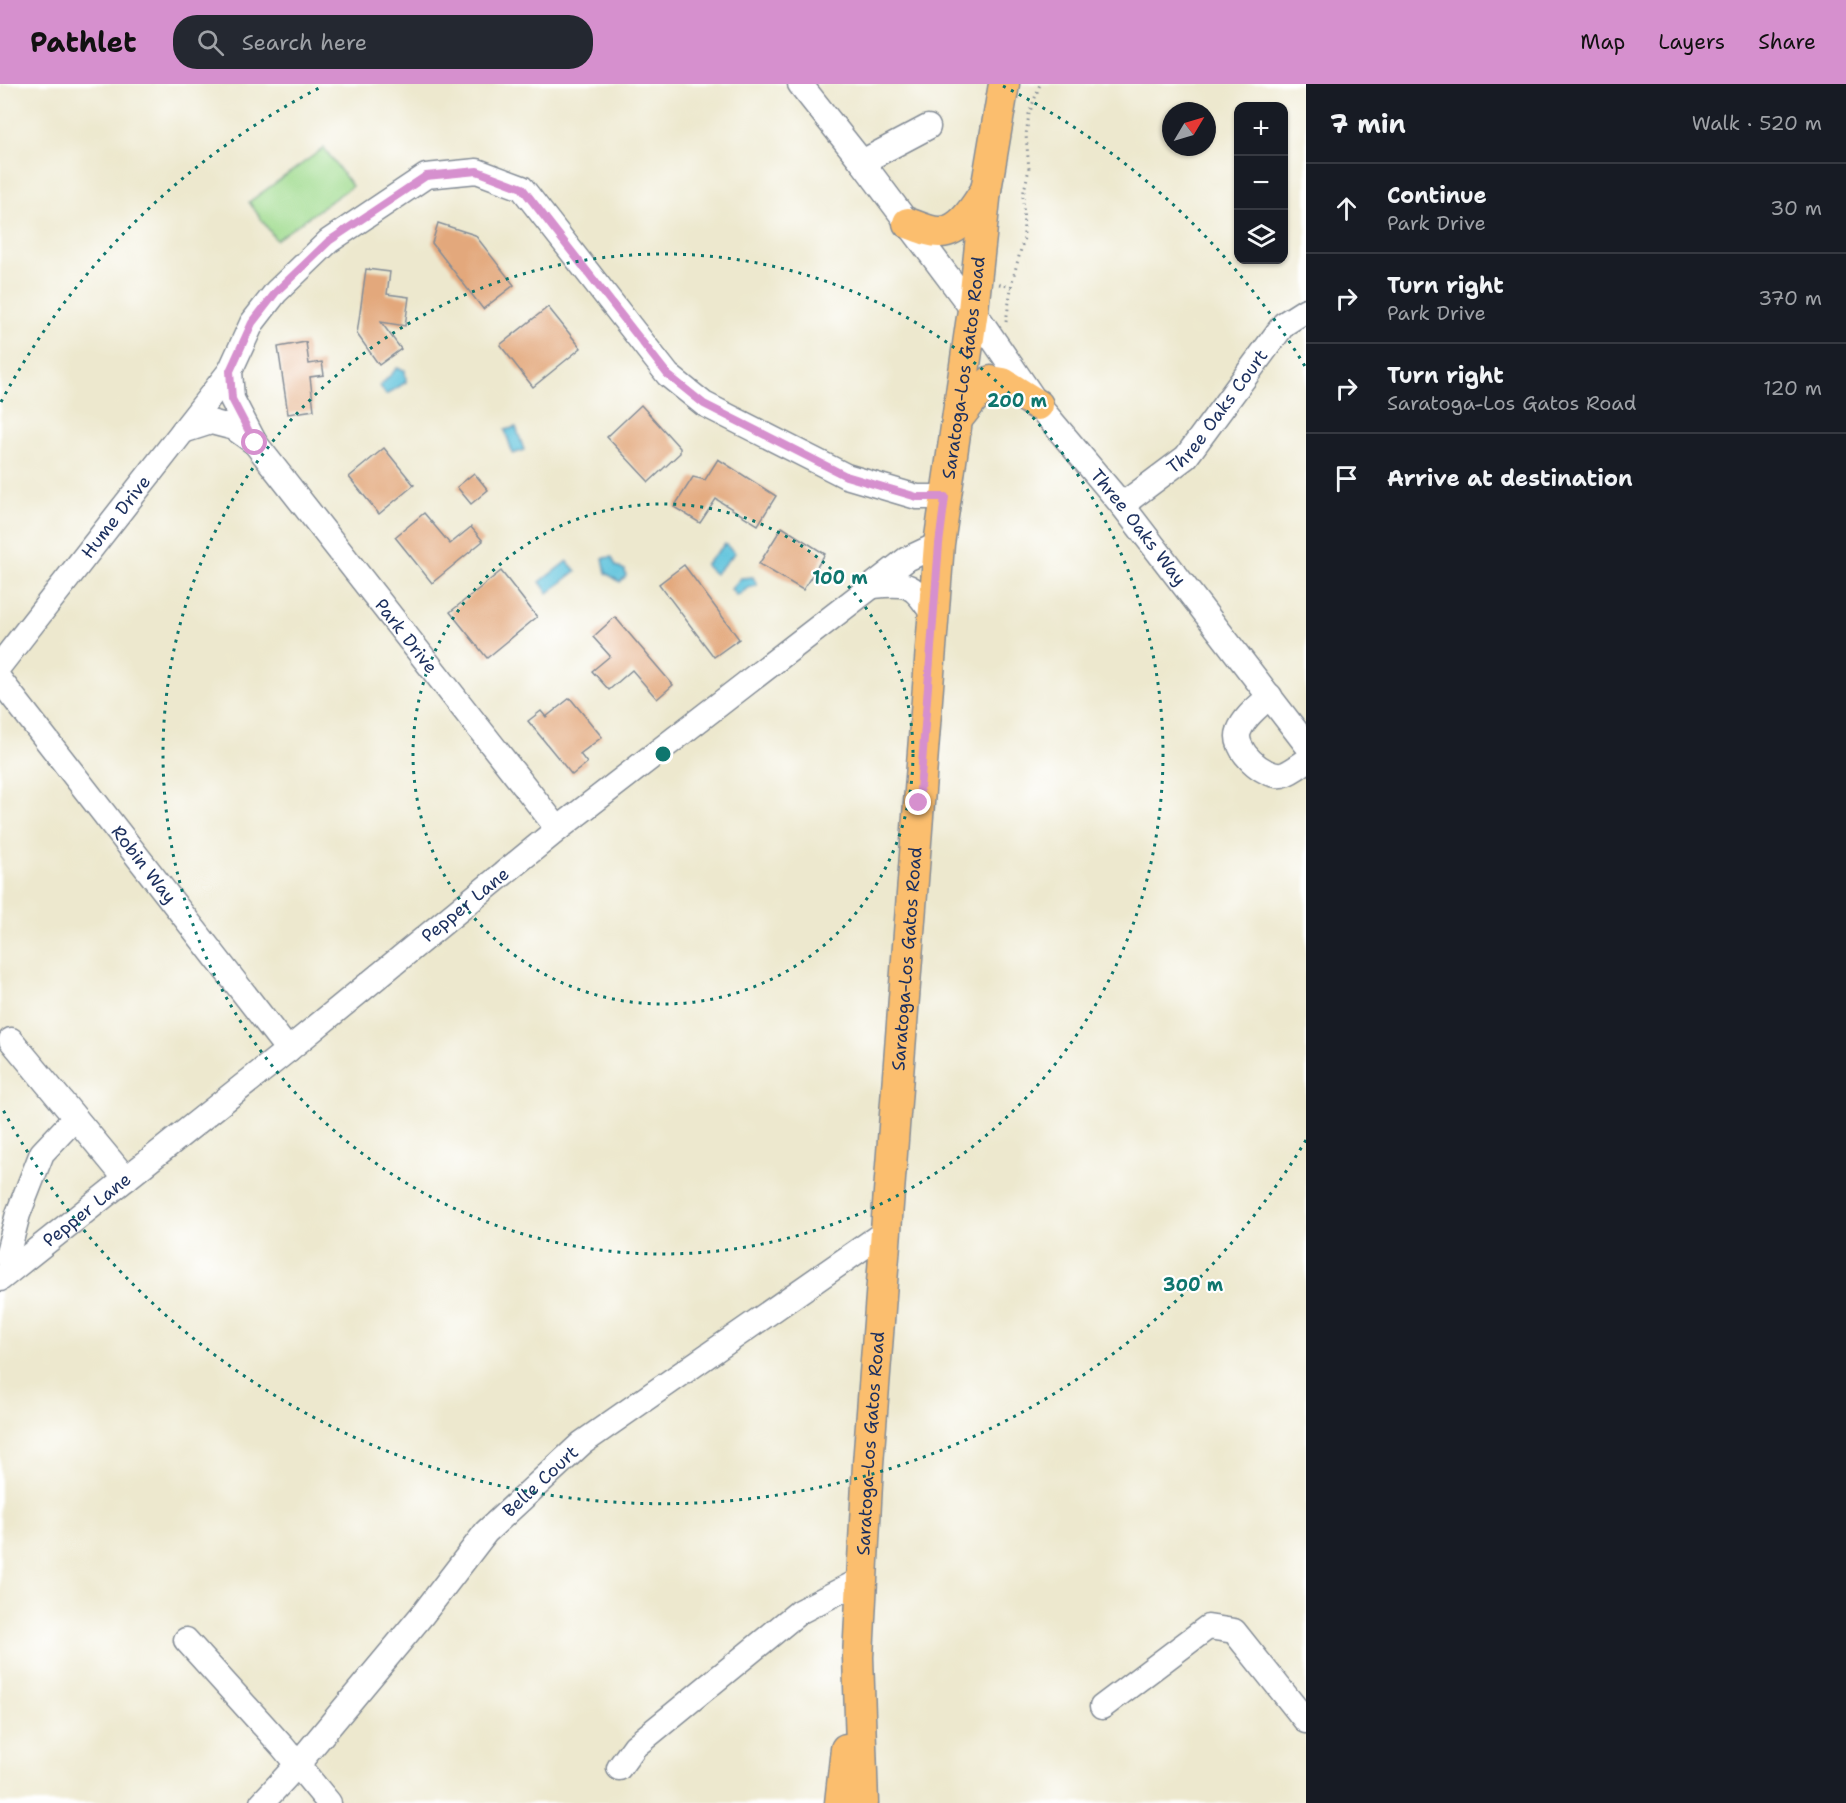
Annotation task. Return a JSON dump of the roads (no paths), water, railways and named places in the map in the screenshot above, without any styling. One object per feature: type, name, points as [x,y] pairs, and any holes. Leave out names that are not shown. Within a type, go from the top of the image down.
[{"type":"main road","name":"Saratoga-Los Gatos Road","points":[[863,1803],[858,1657],[861,1580],[885,1232],[933,614],[939,544],[973,310],[986,190],[1004,84]]},
{"type":"main road","points":[[908,223],[941,232],[955,227],[966,218],[986,190]]},
{"type":"main road","points":[[956,420],[974,401],[981,387],[991,381],[1002,383],[1038,405]]},
{"type":"main road","name":"Saratoga-Los Gatos Road","points":[[840,1803],[858,1657]]},
{"type":"street","name":"Three Oaks Way","points":[[800,84],[862,162],[973,310],[1038,405],[1122,505],[1306,744]]},
{"type":"street","points":[[862,162],[928,127]]},
{"type":"street","points":[[230,371],[252,323],[276,292],[329,241],[426,176],[477,171],[522,188],[668,375],[704,404],[846,476],[917,497],[945,497]]},
{"type":"street","name":"Three Oaks Court","points":[[1122,505],[1186,457],[1284,324],[1306,310]]},
{"type":"street","name":"Hume Drive","points":[[0,665],[230,371]]},
{"type":"street","name":"Park Drive","points":[[230,371],[232,399],[255,443],[558,828]]},
{"type":"street","name":"Park Drive","points":[[183,431],[211,422],[234,428],[255,443]]},
{"type":"street","name":"Pepper Lane","points":[[6,1262],[126,1179],[288,1050],[558,828],[907,559],[939,544]]},
{"type":"street","points":[[873,586],[898,584],[916,590],[933,614]]},
{"type":"street","name":"Robin Way","points":[[0,680],[288,1050]]},
{"type":"street","points":[[1270,696],[1248,718],[1238,732],[1239,745],[1260,771],[1275,775],[1284,775],[1306,761]]},
{"type":"street","points":[[11,1040],[126,1179]]},
{"type":"street","points":[[6,1262],[18,1214],[42,1153],[75,1118]]},
{"type":"street","name":"Belle Court","points":[[262,1803],[297,1765],[423,1614],[486,1532],[582,1443],[885,1232]]},
{"type":"street","points":[[618,1768],[636,1746],[799,1612],[861,1580]]},
{"type":"street","points":[[1102,1707],[1208,1627],[1234,1631],[1306,1721]]},
{"type":"street","points":[[186,1640],[282,1746],[328,1803]]},
{"type":"water","points":[[397,368],[405,370],[406,382],[386,395],[380,386]]},
{"type":"water","points":[[516,427],[524,450],[513,454],[505,430]]},
{"type":"water","points":[[725,544],[735,553],[715,574],[705,565]]},
{"type":"water","points":[[612,557],[616,566],[625,570],[626,576],[620,582],[606,573],[603,558]]},
{"type":"water","points":[[567,561],[576,571],[548,593],[540,582]]},
{"type":"water","points":[[753,577],[757,585],[737,596],[731,589],[741,578]]}]
